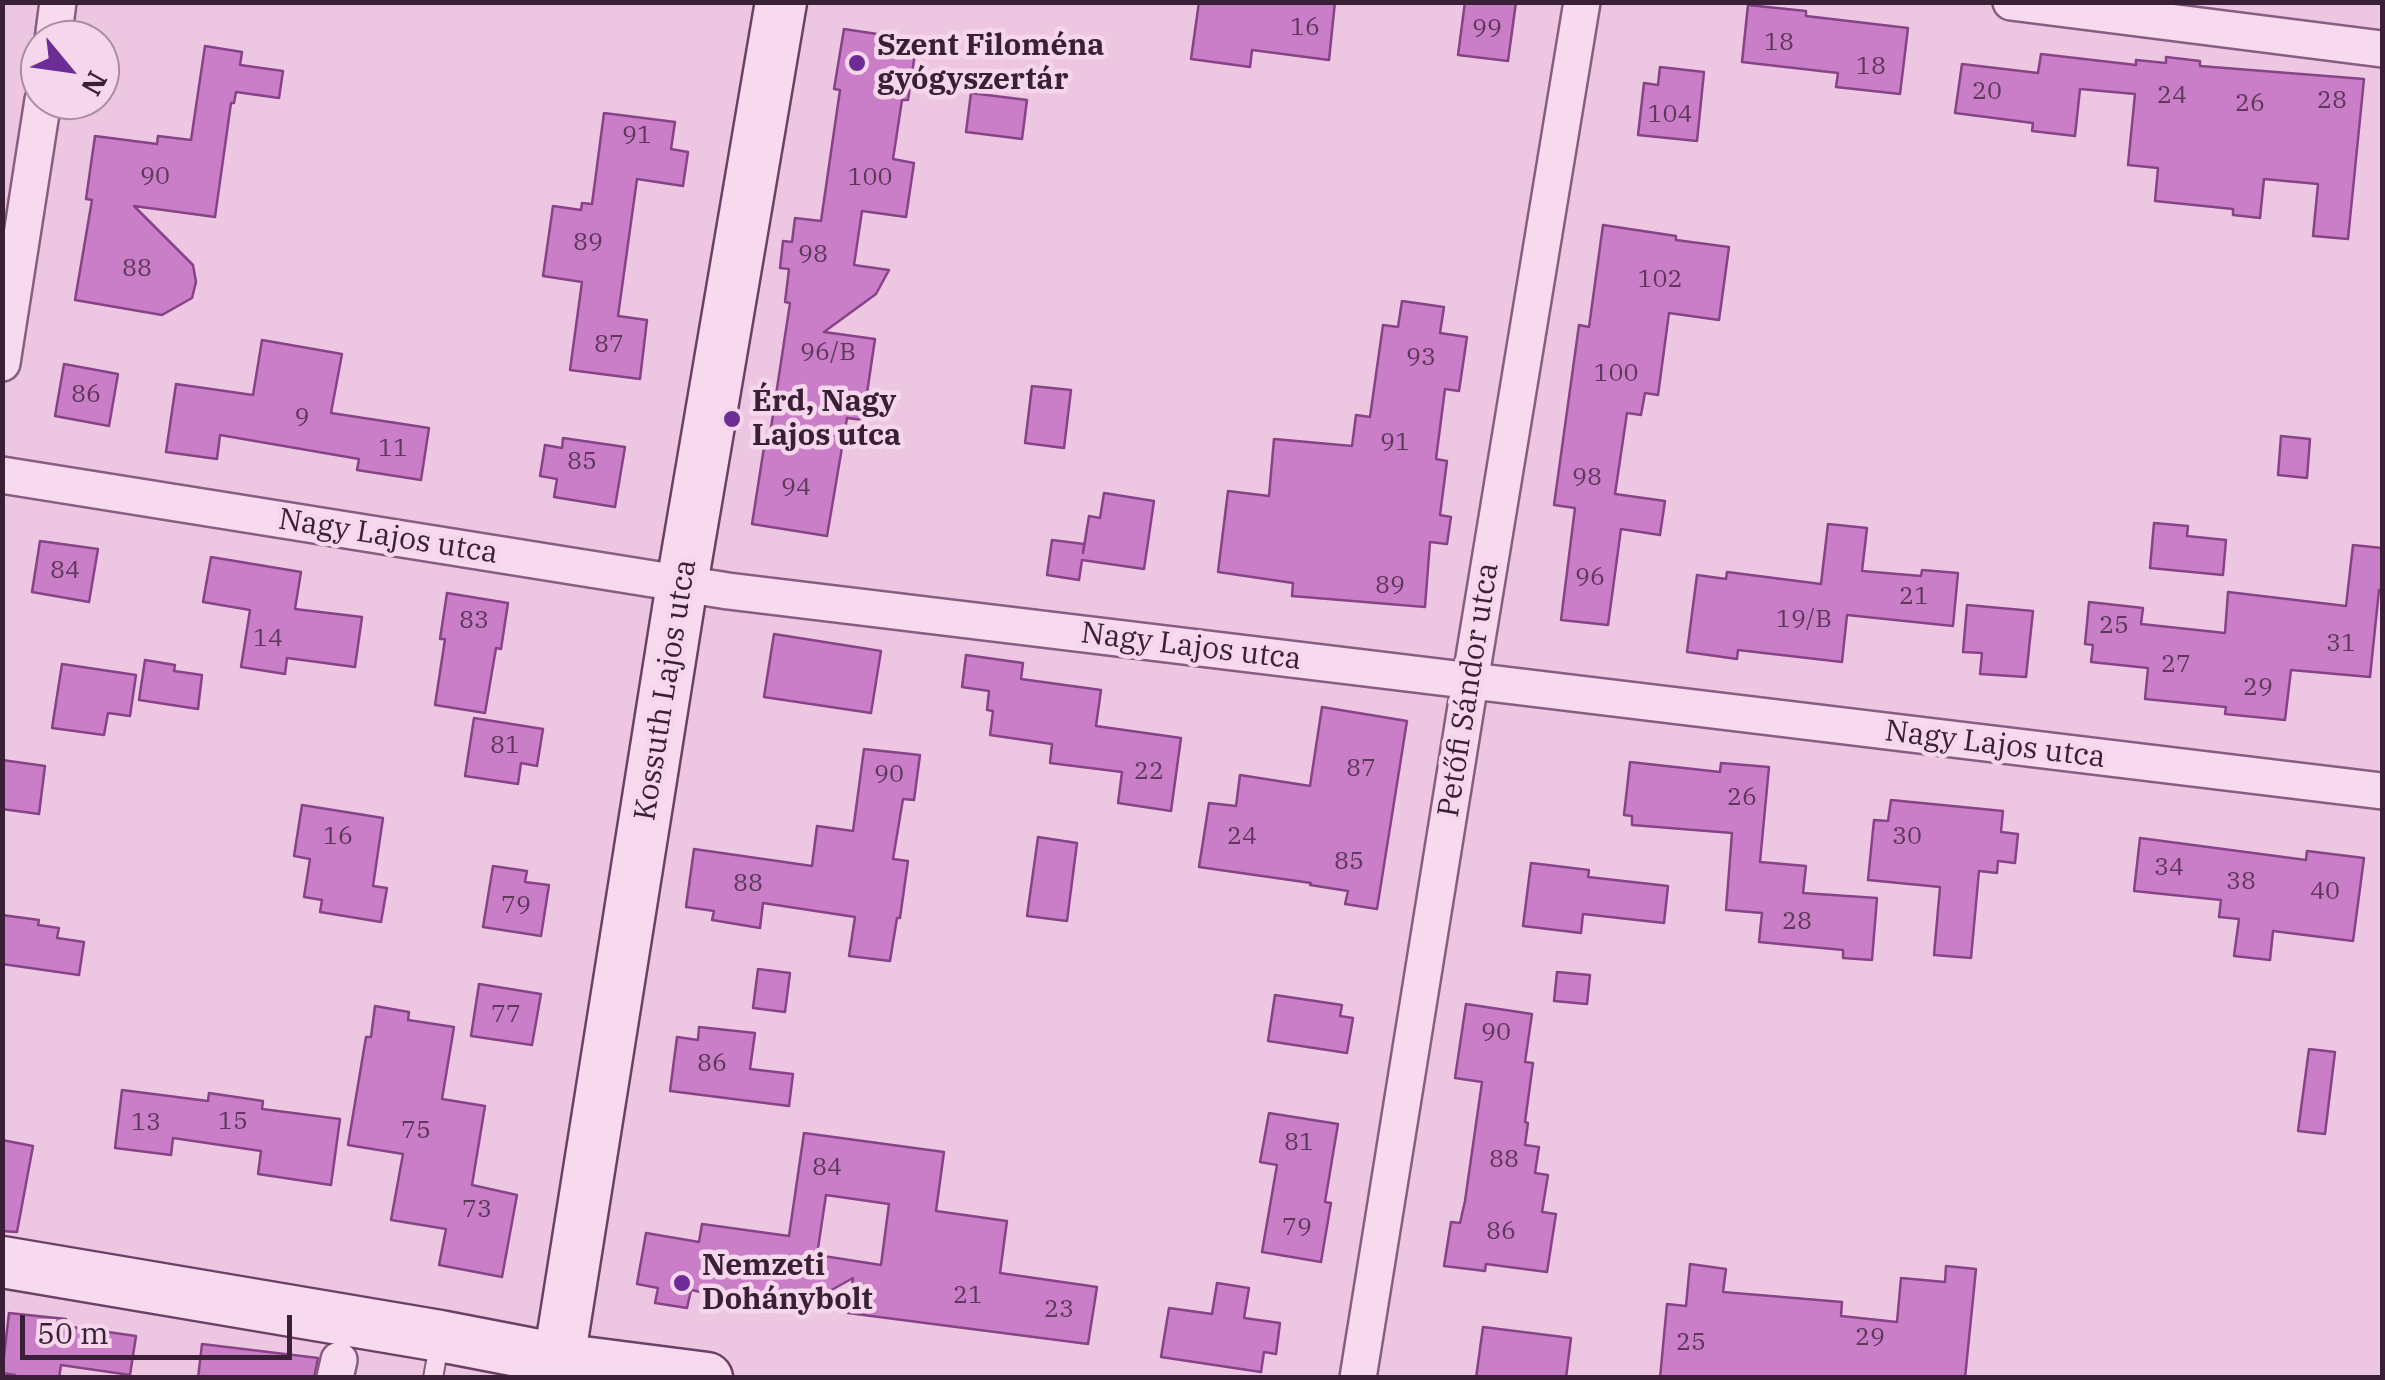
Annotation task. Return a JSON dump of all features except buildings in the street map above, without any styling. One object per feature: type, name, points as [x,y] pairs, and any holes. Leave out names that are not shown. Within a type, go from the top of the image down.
[{"type":"street","name":"Kossuth Lajos utca","points":[[558,1368],[682,584],[781,2]]},
{"type":"street","name":"Petőfi Sándor utca","points":[[1358,1378],[1582,2]]},
{"type":"street","points":[[2011,2],[2382,49]]},
{"type":"street","points":[[2,364],[40,120]]},
{"type":"street","name":"Nagy Lajos utca","points":[[2,476],[682,584],[2382,791]]},
{"type":"street","points":[[2,1262],[436,1357],[707,1378]]},
{"type":"place","name":"Szent Filoména gyógyszertár","points":[[857,63]]},
{"type":"place","name":"Érd, Nagy Lajos utca","points":[[732,419]]},
{"type":"place","name":"Nemzeti Dohánybolt","points":[[682,1283]]}]
